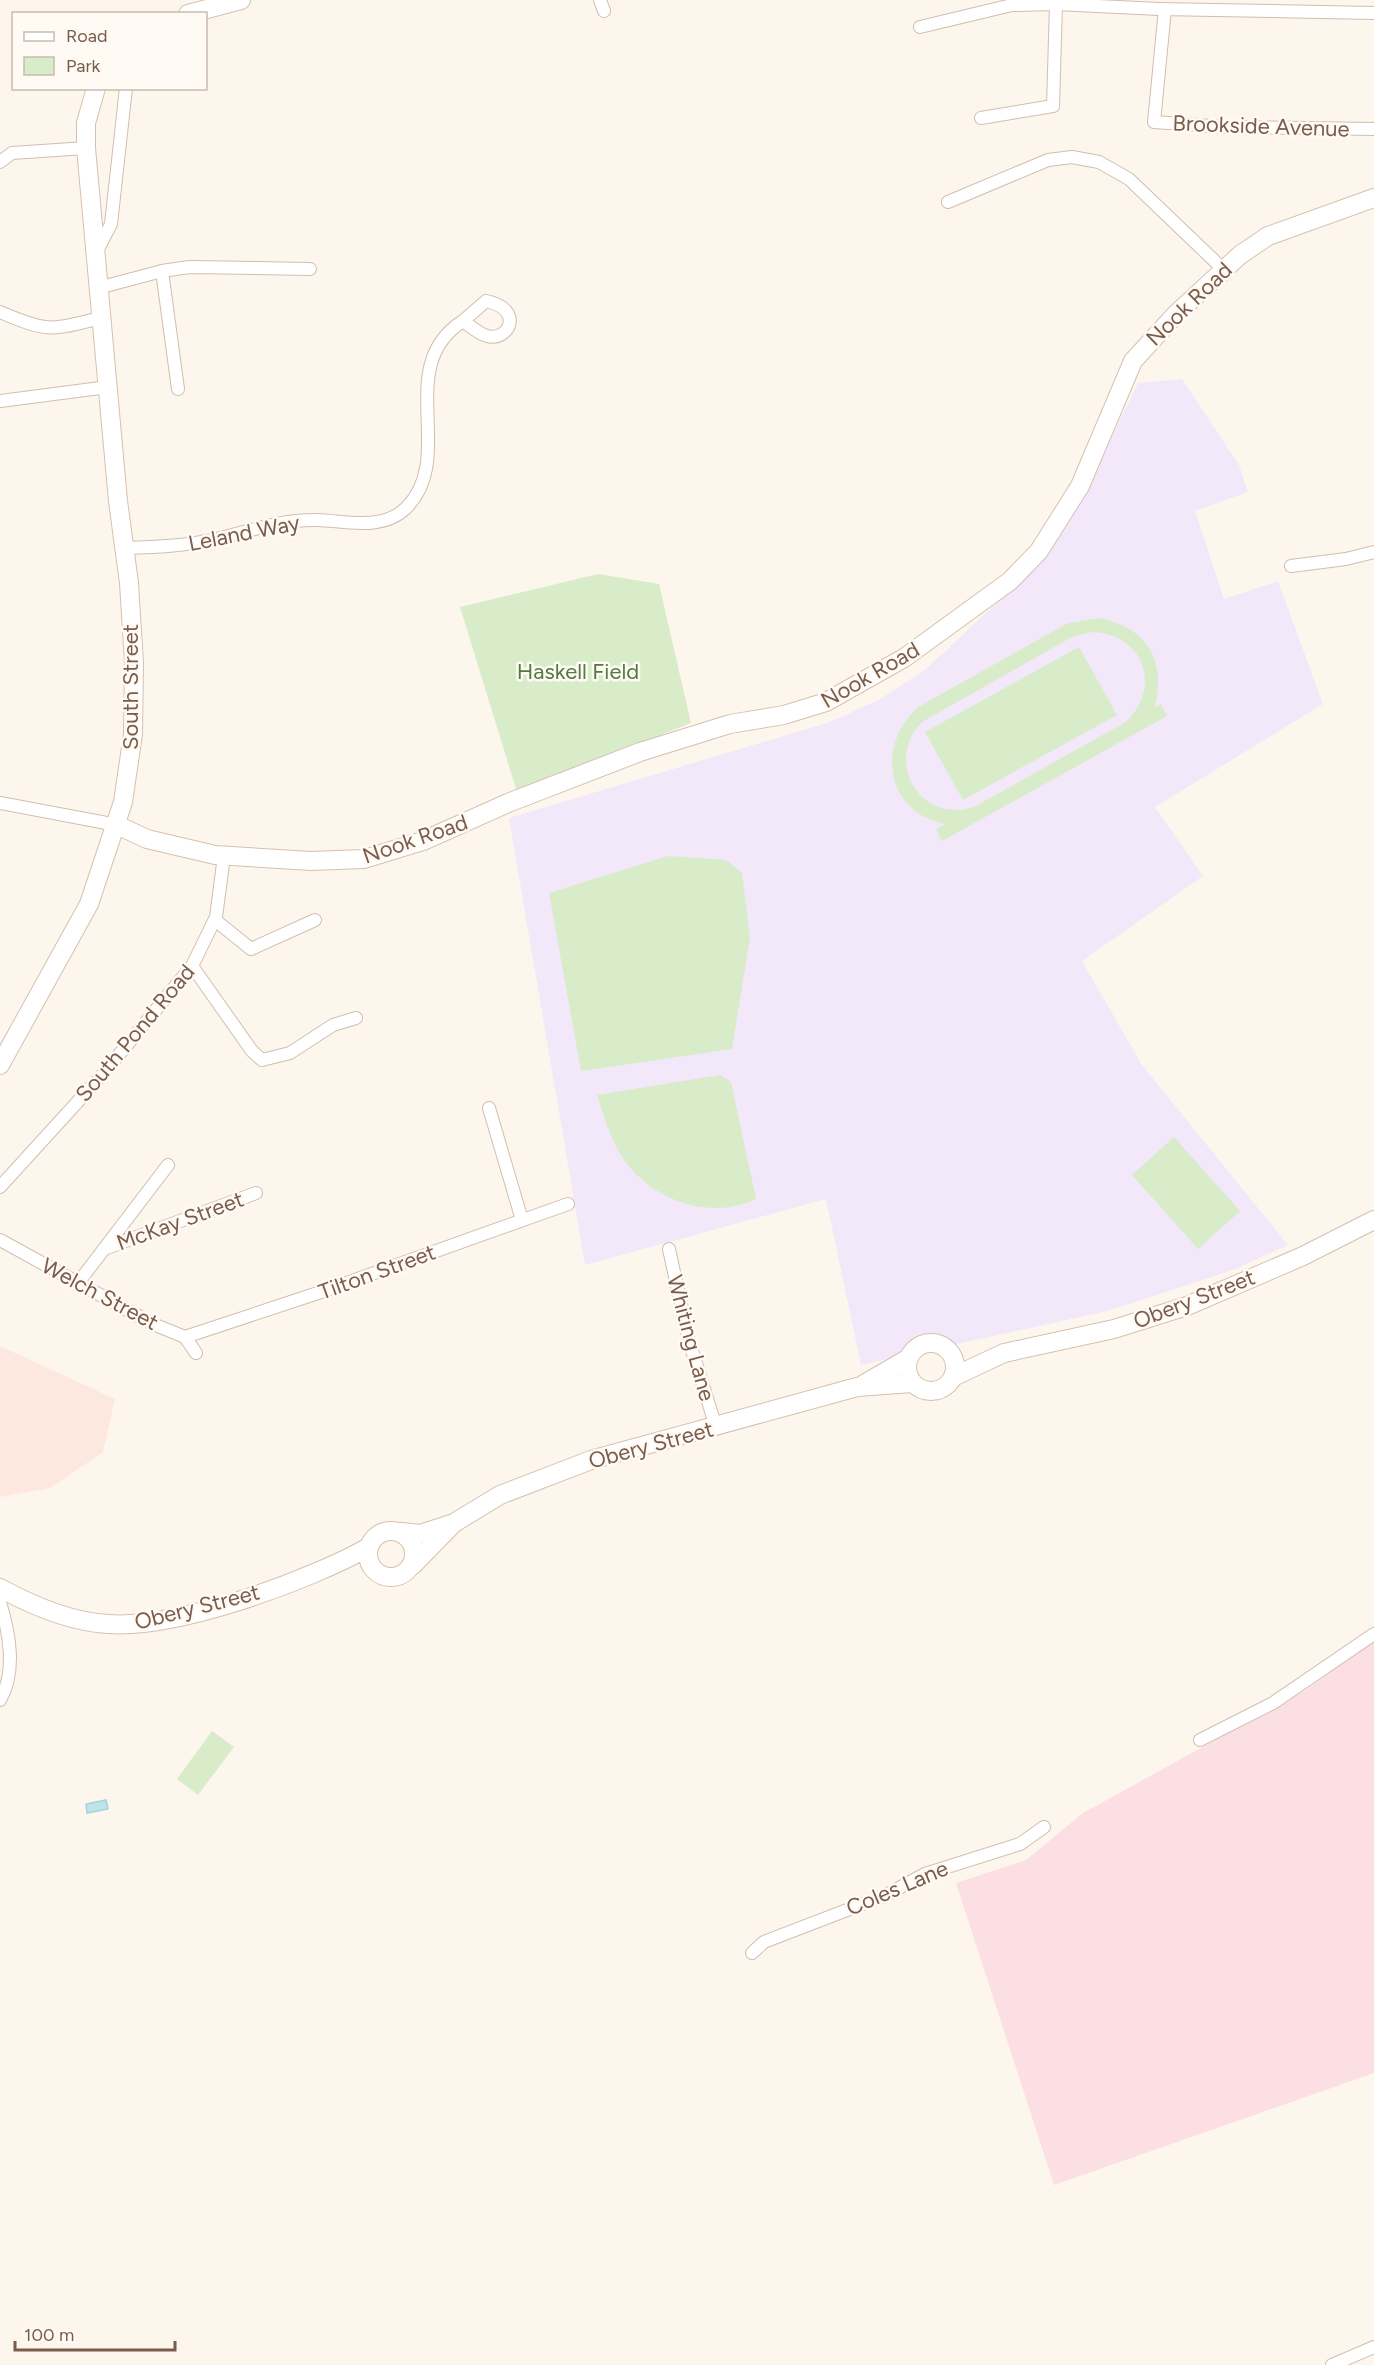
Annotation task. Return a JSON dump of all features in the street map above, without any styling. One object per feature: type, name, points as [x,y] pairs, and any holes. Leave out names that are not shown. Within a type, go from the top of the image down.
[{"type":"street","points":[[196,12],[241,0]]},
{"type":"street","points":[[981,118],[1053,106],[1056,4]]},
{"type":"street","points":[[920,27],[1012,5],[1056,4],[1165,9],[1374,13]]},
{"type":"street","name":"Brookside Avenue","points":[[1165,9],[1154,122],[1226,127],[1374,129]]},
{"type":"street","name":"South Street","points":[[0,1065],[86,912],[117,825],[130,763],[135,710],[125,548],[86,148],[86,123],[95,90]]},
{"type":"street","points":[[95,254],[111,224],[126,90]]},
{"type":"street","points":[[0,162],[12,153],[86,148]]},
{"type":"street","points":[[948,202],[1048,160],[1072,157],[1099,162],[1129,179],[1224,270]]},
{"type":"street","name":"Nook Road","points":[[117,825],[147,839],[224,856],[311,861],[374,857],[434,837],[508,803],[640,752],[730,724],[816,707],[873,676],[1010,581],[1039,551],[1080,486],[1133,361],[1169,320],[1246,250],[1276,232],[1374,198]]},
{"type":"street","points":[[98,288],[162,271],[189,267],[310,269]]},
{"type":"street","points":[[162,271],[178,389]]},
{"type":"street","points":[[0,312],[35,327],[48,329],[102,318]]},
{"type":"street","name":"Leland Way","points":[[125,548],[186,544],[281,521],[363,523],[386,519],[400,513],[414,497],[425,469],[426,383],[430,362],[442,339],[463,321]]},
{"type":"street","points":[[0,401],[108,387]]},
{"type":"street","points":[[1291,566],[1346,559],[1374,552]]},
{"type":"street","points":[[0,803],[117,825]]},
{"type":"street","name":"South Pond Road","points":[[0,1187],[103,1074],[192,966],[215,920],[224,856]]},
{"type":"street","points":[[215,920],[251,949],[315,920]]},
{"type":"street","points":[[192,966],[252,1051],[262,1060],[290,1053],[333,1025],[356,1018]]},
{"type":"street","points":[[489,1108],[522,1220]]},
{"type":"street","points":[[78,1283],[168,1164]]},
{"type":"street","name":"McKay Street","points":[[104,1249],[256,1193]]},
{"type":"street","name":"Tilton Street","points":[[185,1337],[324,1291],[568,1204]]},
{"type":"street","name":"Obery Street","points":[[857,1388],[909,1358],[915,1349],[927,1343],[941,1346],[950,1353],[1004,1353],[1114,1329],[1187,1306],[1303,1256],[1374,1220]]},
{"type":"street","name":"Welch Street","points":[[0,1240],[153,1324],[185,1337],[196,1353]]},
{"type":"street","name":"Whiting Lane","points":[[669,1249],[689,1341],[716,1427]]},
{"type":"street","points":[[950,1353],[955,1365],[953,1377]]},
{"type":"street","name":"Obery Street","points":[[0,1588],[35,1605],[72,1618],[100,1624],[129,1624],[172,1618],[220,1605],[326,1570],[369,1547],[381,1533],[420,1534],[454,1523],[500,1495],[561,1470],[857,1388],[912,1383],[919,1389],[932,1392],[944,1388],[953,1377],[1004,1353]]},
{"type":"street","points":[[909,1358],[907,1371],[912,1383]]},
{"type":"street","name":"Obery Street","points":[[326,1570],[373,1569],[386,1577],[407,1572],[454,1523]]},
{"type":"street","points":[[401,1532],[413,1543],[415,1551],[412,1566]]},
{"type":"street","points":[[369,1547],[369,1562],[373,1569]]},
{"type":"street","points":[[0,1602],[10,1659],[7,1685],[0,1700]]},
{"type":"street","points":[[1200,1740],[1273,1703],[1374,1634]]},
{"type":"street","name":"Coles Lane","points":[[752,1953],[764,1942],[886,1895],[925,1874],[1020,1844],[1044,1827]]},
{"type":"street","points":[[1332,2365],[1374,2347]]},
{"type":"shaded area","points":[[1182,379],[1239,465],[1248,492],[1195,511],[1224,599],[1278,581],[1323,704],[1155,807],[1203,876],[1082,961],[1142,1065],[1288,1245],[1233,1270],[1108,1311],[861,1365],[826,1199],[585,1265],[509,818],[827,723],[879,700],[926,669],[1033,569],[1058,539],[1078,507],[1138,383]]},
{"type":"shaded area","points":[[0,1346],[115,1399],[103,1452],[50,1488],[0,1497]]},
{"type":"shaded area","points":[[1374,1641],[1374,2073],[1054,2185],[956,1883],[1026,1860],[1083,1813],[1306,1690]]},
{"type":"green space","name":"Haskell Field","points":[[598,574],[659,584],[691,723],[517,792],[460,607]]},
{"type":"green space","points":[[1100,618],[1117,623],[1141,638],[1150,649],[1158,674],[1155,707],[1161,704],[1167,716],[942,841],[936,829],[945,824],[925,817],[909,806],[899,791],[893,774],[892,756],[897,738],[906,721],[920,706],[1068,623]],"holes":[[[1092,632],[1110,635],[1124,642],[1135,652],[1142,664],[1145,678],[1143,693],[1137,708],[1126,722],[974,807],[955,810],[938,807],[924,798],[914,786],[907,771],[906,754],[911,738],[922,722],[1072,637]]]},
{"type":"green space","points":[[1079,647],[1117,715],[963,800],[925,732]]},
{"type":"green space","points":[[668,856],[726,860],[742,873],[750,938],[732,1049],[581,1071],[549,893]]},
{"type":"green space","points":[[720,1075],[731,1082],[756,1199],[738,1206],[700,1207],[663,1194],[647,1184],[633,1170],[613,1141],[597,1095]]},
{"type":"green space","points":[[1174,1137],[1240,1211],[1198,1249],[1132,1175]]},
{"type":"green space","points":[[212,1731],[234,1747],[198,1795],[177,1779]]},
{"type":"water","points":[[106,1800],[108,1809],[87,1813],[86,1804]]}]
